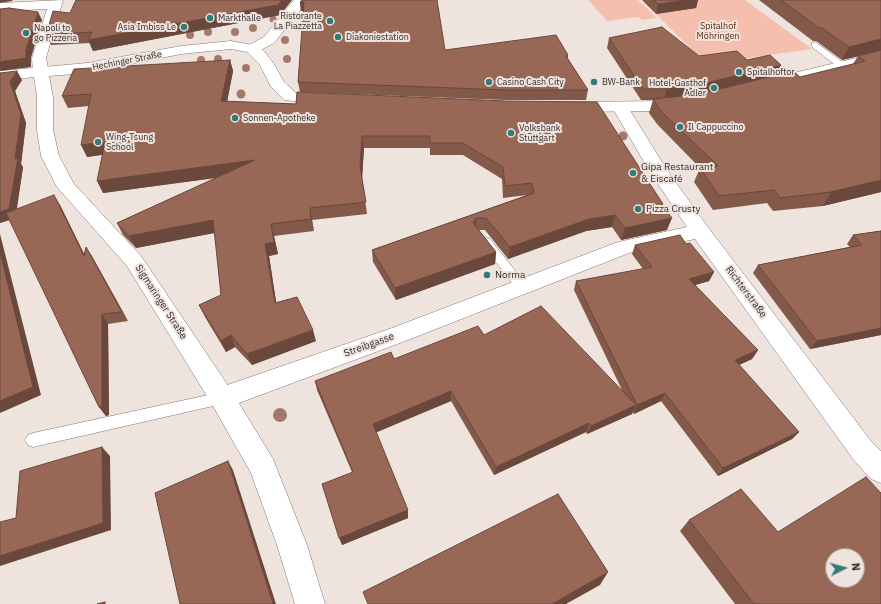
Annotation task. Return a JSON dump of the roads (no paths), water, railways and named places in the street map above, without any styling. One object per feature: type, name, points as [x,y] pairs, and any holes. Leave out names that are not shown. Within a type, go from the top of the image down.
[{"type":"main road","points":[[301,0],[269,40],[252,49],[259,54],[267,64],[277,84],[291,96],[341,101]]},
{"type":"main road","points":[[0,7],[56,2]]},
{"type":"main road","name":"Sigmaringer Straße","points":[[56,2],[39,58],[45,97],[45,130],[50,156],[63,184],[134,261],[222,398],[263,468],[292,545],[310,604]]},
{"type":"main road","name":"Hechinger Straße","points":[[0,76],[87,68],[211,46],[231,45],[252,49]]},
{"type":"main road","points":[[752,87],[881,56]]},
{"type":"main road","points":[[552,107],[664,106],[695,101]]},
{"type":"main road","name":"Richterstraße","points":[[620,107],[660,172],[700,231],[862,450],[881,470]]},
{"type":"main road","name":"Streibgasse","points":[[222,398],[400,334],[520,286],[625,247],[700,231]]},
{"type":"lane","points":[[815,45],[841,65]]},
{"type":"lane","points":[[480,234],[520,286]]},
{"type":"lane","name":"Streibgasse","points":[[33,440],[222,398]]},
{"type":"place","name":"Markthalle","points":[[210,18]]},
{"type":"place","name":"Ristorante La Piazzetta","points":[[330,21]]},
{"type":"place","name":"Asia Imbiss Le","points":[[184,27]]},
{"type":"place","name":"Napoli to go Pizzeria","points":[[26,33]]},
{"type":"place","name":"Diakoniestation","points":[[338,37]]},
{"type":"place","name":"Spitalhoftor","points":[[739,72]]},
{"type":"place","name":"Casino Cash City","points":[[489,82]]},
{"type":"place","name":"BW-Bank","points":[[594,82]]},
{"type":"place","name":"Hotel-Gasthof Adler","points":[[714,88]]},
{"type":"place","name":"Sonnen-Apotheke","points":[[235,118]]},
{"type":"place","name":"Il Cappuccino","points":[[680,127]]},
{"type":"place","name":"Volksbank Stuttgart","points":[[511,133]]},
{"type":"place","name":"Wing-Tsung School","points":[[98,142]]},
{"type":"place","name":"Gipa Restaurant & Eiscafé","points":[[633,173]]},
{"type":"place","name":"Pizza Crusty","points":[[638,209]]},
{"type":"place","name":"Norma","points":[[487,275]]},
{"type":"park label","name":"Spitalhof Möhringen","points":[[718,32]]}]
